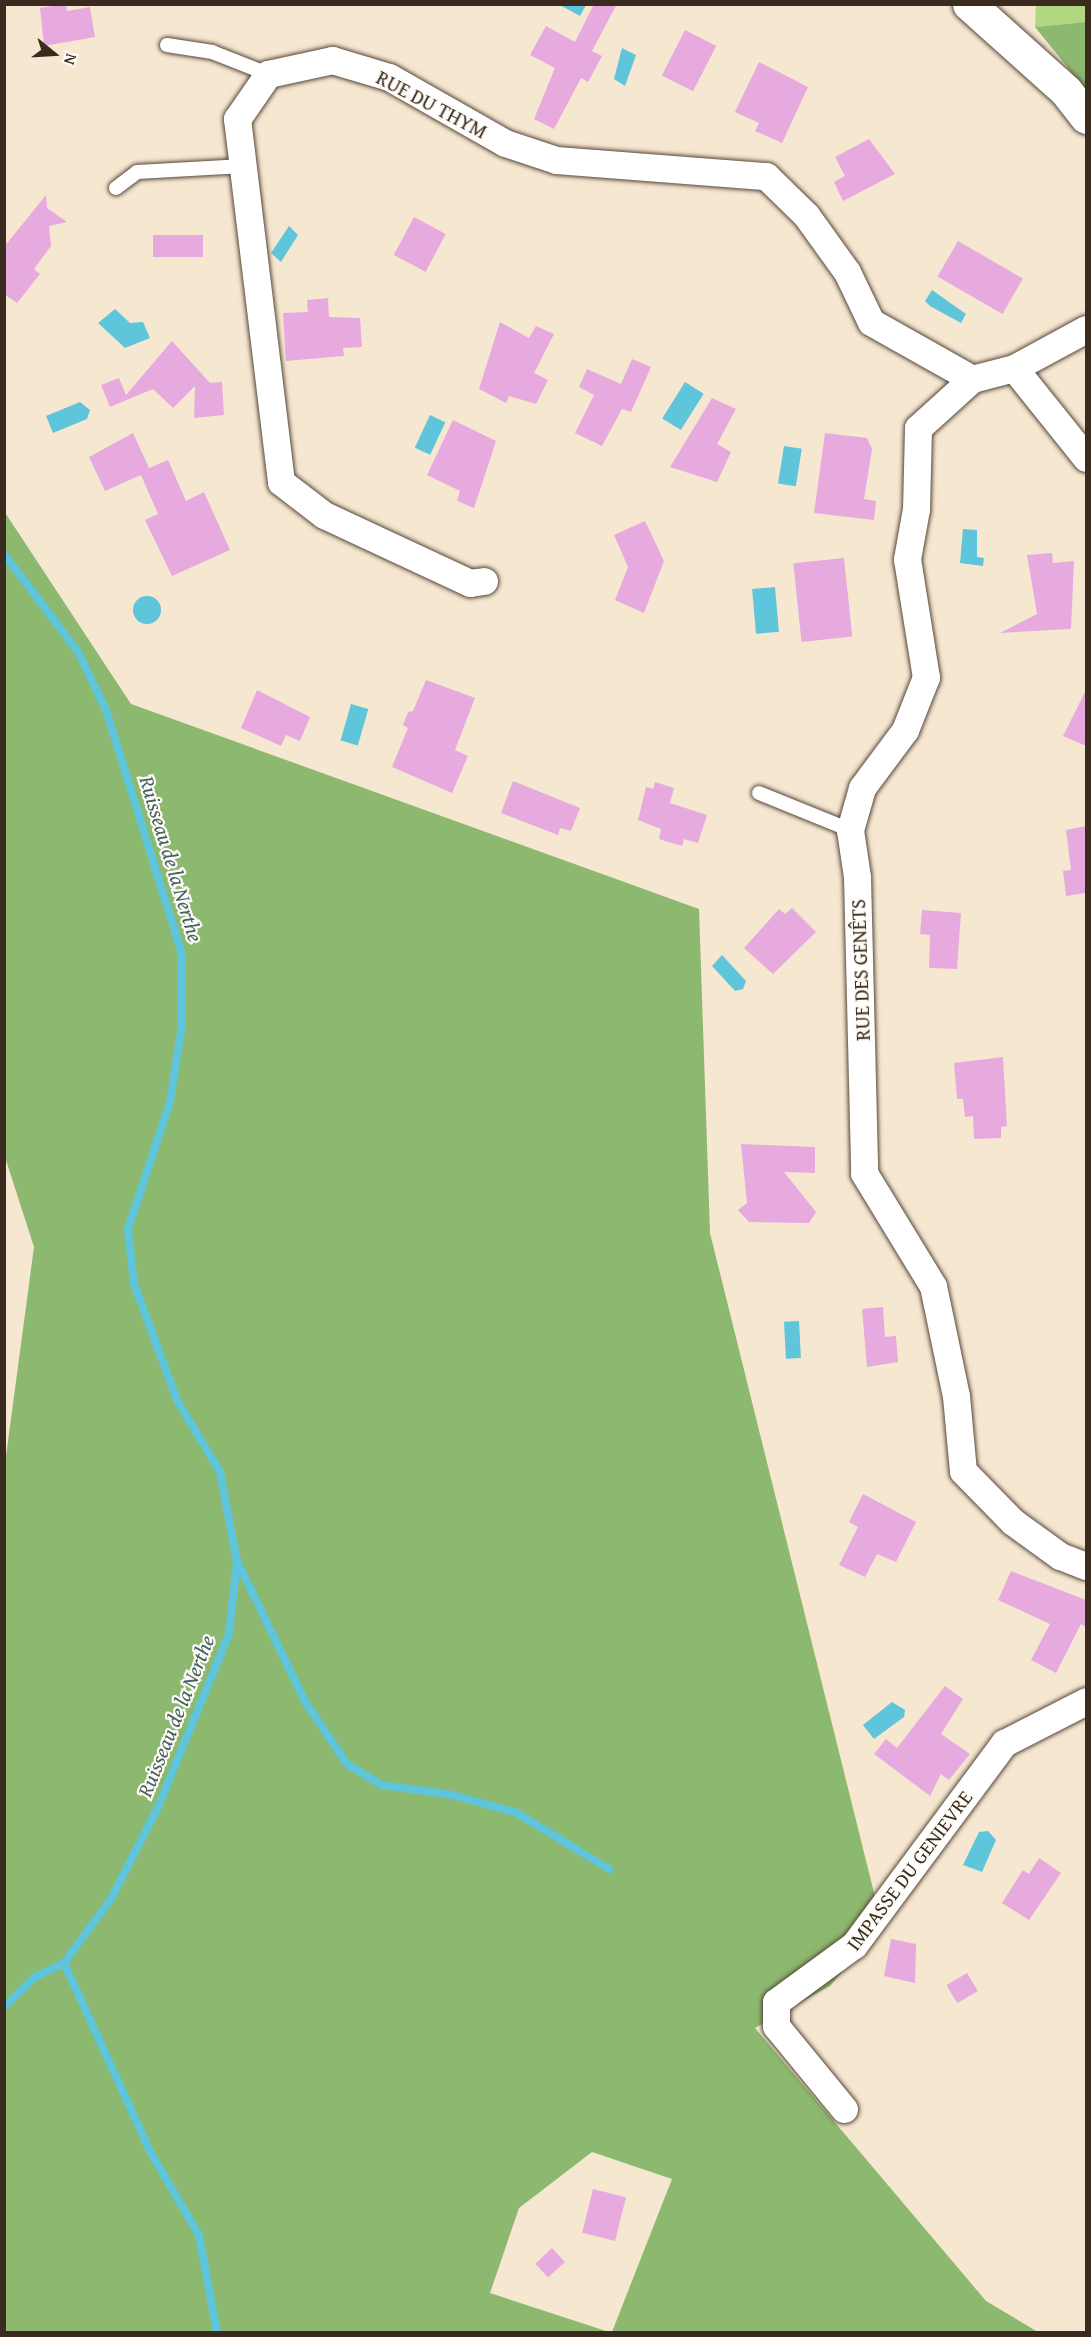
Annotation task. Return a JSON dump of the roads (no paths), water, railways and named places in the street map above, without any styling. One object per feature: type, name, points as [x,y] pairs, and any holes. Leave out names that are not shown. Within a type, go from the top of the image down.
[{"type":"street","points":[[969,4],[1066,91],[1086,117]]},
{"type":"street","name":"RUE DU THYM","points":[[268,74],[332,60],[389,77],[505,143],[556,160],[766,176],[827,244],[872,322],[972,379]]},
{"type":"street","points":[[268,74],[237,119],[281,482],[324,515],[470,583],[484,581]]},
{"type":"street","name":"RUE DES GENÊTS","points":[[1086,329],[1014,368],[972,379],[918,428],[915,509],[907,559],[926,677],[905,730],[862,788],[850,830],[857,878],[864,1173],[933,1286],[956,1396],[963,1471],[1013,1522],[1060,1556],[1086,1566]]},
{"type":"street","points":[[1014,368],[1086,458]]},
{"type":"street","name":"IMPASSE DU GENIEVRE","points":[[844,2109],[776,2026],[776,2002],[854,1945],[1004,1743],[1086,1701]]},
{"type":"lane","points":[[167,45],[212,52],[268,74]]},
{"type":"lane","points":[[116,188],[137,172],[244,166]]},
{"type":"lane","points":[[759,793],[850,830]]},
{"type":"water","points":[[586,4],[580,16],[560,5]]},
{"type":"water","points":[[622,48],[636,55],[625,86],[614,79]]},
{"type":"water","points":[[289,226],[298,235],[281,262],[271,253]]},
{"type":"water","points":[[932,290],[966,314],[961,323],[925,301]]},
{"type":"water","points":[[115,309],[130,323],[143,322],[150,338],[125,348],[98,323]]},
{"type":"water","points":[[685,382],[704,394],[681,430],[662,418]]},
{"type":"water","points":[[80,402],[90,410],[87,419],[53,433],[46,416]]},
{"type":"water","points":[[430,415],[445,422],[430,455],[415,448]]},
{"type":"water","points":[[784,446],[802,449],[796,486],[778,484]]},
{"type":"water","points":[[963,529],[977,530],[977,557],[984,558],[983,566],[960,563]]},
{"type":"water","points":[[775,587],[779,632],[756,634],[752,589]]},
{"type":"water","points":[[147,596],[157,600],[161,610],[157,620],[147,624],[137,620],[133,610],[137,600]]},
{"type":"water","points":[[351,704],[368,709],[358,745],[341,741]]},
{"type":"water","points":[[722,955],[746,981],[743,989],[735,991],[712,966]]},
{"type":"water","points":[[799,1321],[801,1358],[786,1359],[784,1322]]},
{"type":"water","points":[[892,1702],[905,1710],[904,1717],[874,1739],[863,1725]]},
{"type":"water","points":[[988,1831],[996,1840],[982,1872],[963,1865],[979,1832]]},
{"type":"waterway","name":"Ruisseau de la Nerthe","points":[[4,554],[78,652],[106,710],[182,954],[182,1025],[170,1102],[128,1229],[134,1284],[178,1402],[220,1472],[237,1561],[229,1634],[158,1807],[111,1899],[64,1963],[35,1977],[4,2007]]},
{"type":"waterway","points":[[237,1561],[306,1703],[347,1764],[382,1785],[453,1795],[517,1813],[609,1869]]},
{"type":"waterway","points":[[64,1963],[151,2153],[199,2235],[217,2332]]}]
